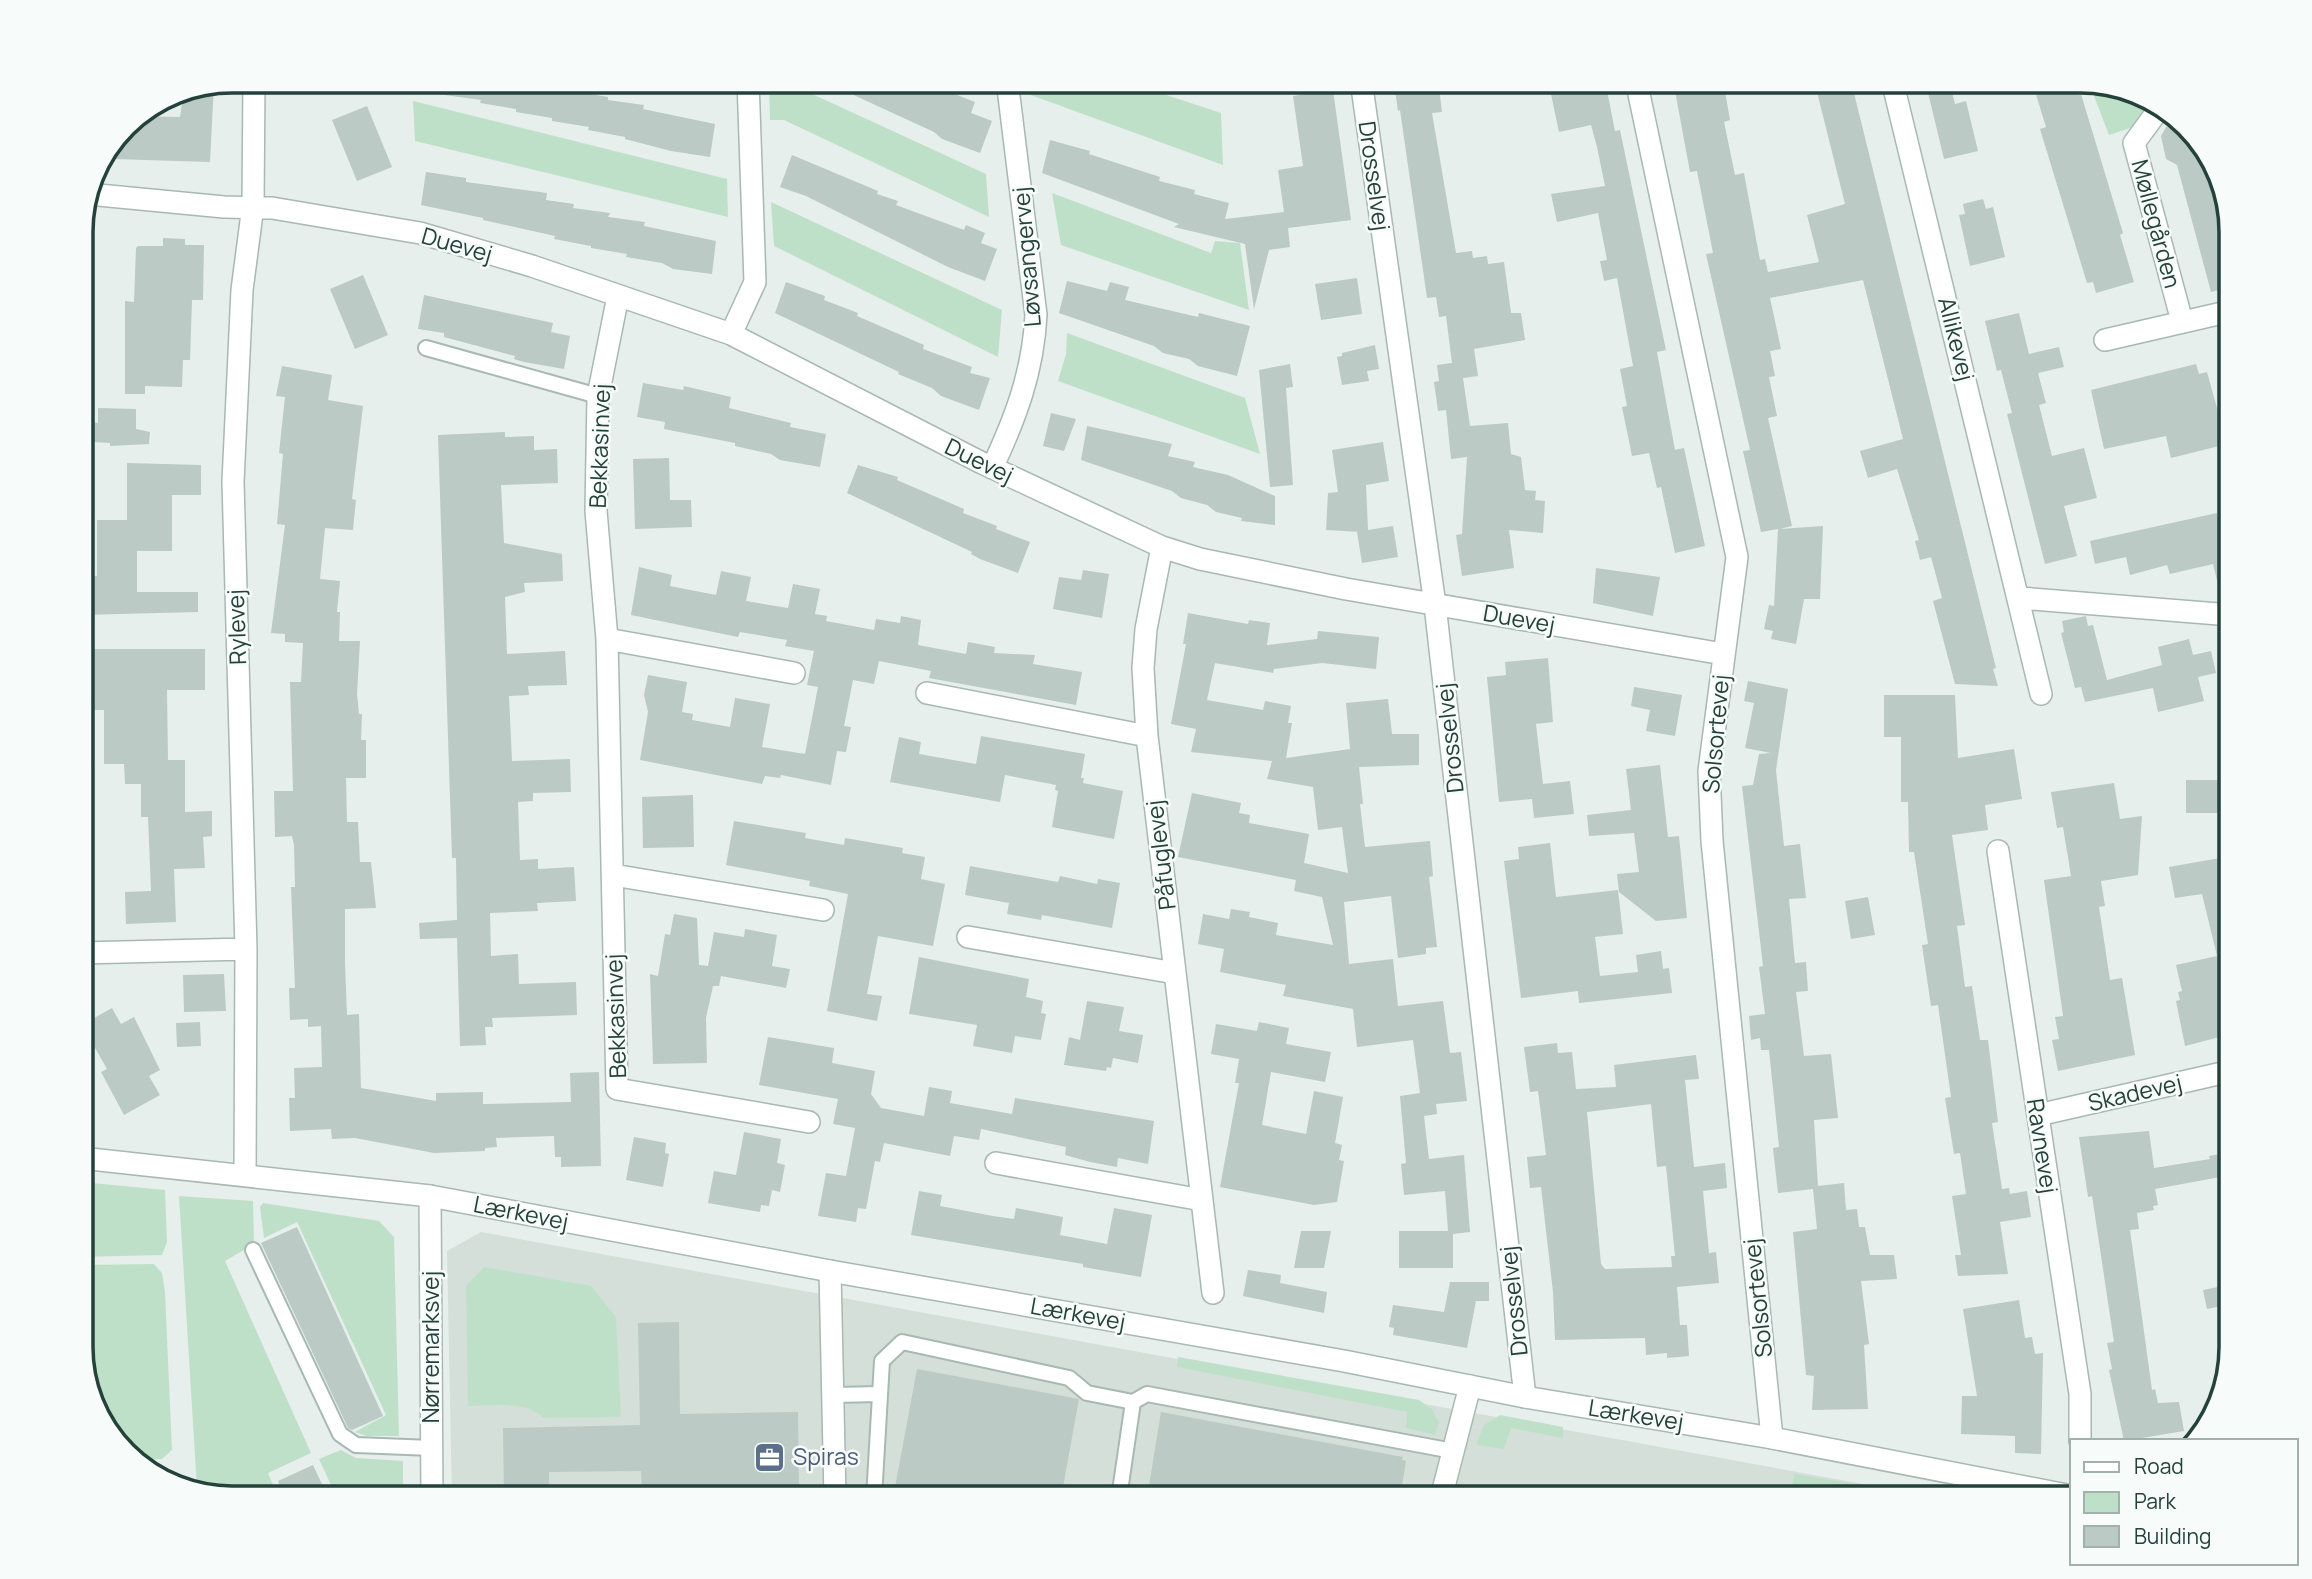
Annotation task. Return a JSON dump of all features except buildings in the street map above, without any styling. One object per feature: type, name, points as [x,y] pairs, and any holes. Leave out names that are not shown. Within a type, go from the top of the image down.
[{"type":"street","name":"Rylevej","points":[[245,1175],[246,949],[233,482],[242,289],[253,206],[254,93]]},
{"type":"street","points":[[731,334],[755,282],[748,93]]},
{"type":"street","name":"Løvsangervej","points":[[992,468],[1018,412],[1025,389],[1034,354],[1036,316],[1009,93]]},
{"type":"street","name":"Drosselvej","points":[[1363,93],[1435,605],[1525,1396]]},
{"type":"street","name":"Solsortevej","points":[[1639,93],[1737,556],[1709,771],[1712,841],[1772,1437]]},
{"type":"street","name":"Allikevej","points":[[1895,93],[2020,598],[2041,694]]},
{"type":"street","name":"Møllegården","points":[[2155,115],[2134,143],[2179,310]]},
{"type":"street","name":"Duevej","points":[[97,195],[224,208],[253,206],[420,233],[533,266],[731,334],[992,468],[1162,547],[1200,559],[1435,605],[1723,654]]},
{"type":"street","name":"Bekkasinvej","points":[[618,296],[598,396],[596,511],[607,639],[617,1089],[810,1122]]},
{"type":"street","points":[[2105,340],[2219,314]]},
{"type":"street","name":"Påfuglevej","points":[[1162,547],[1146,629],[1143,668],[1147,736],[1213,1293]]},
{"type":"street","points":[[2020,598],[2219,614]]},
{"type":"street","points":[[607,639],[794,673]]},
{"type":"street","points":[[927,693],[1147,736]]},
{"type":"street","name":"Ravnevej","points":[[1998,851],[2080,1394],[2080,1439]]},
{"type":"street","points":[[613,875],[823,910]]},
{"type":"street","points":[[968,937],[1175,973]]},
{"type":"street","points":[[93,953],[246,949]]},
{"type":"street","name":"Skadevej","points":[[2038,1115],[2219,1074]]},
{"type":"street","name":"Lærkevej","points":[[93,1159],[430,1196],[830,1270],[1345,1360],[1525,1396],[1772,1437],[2021,1486]]},
{"type":"street","points":[[996,1163],[1202,1200]]},
{"type":"street","name":"Nørremarksvej","points":[[430,1196],[432,1486]]},
{"type":"street","points":[[830,1270],[835,1486]]},
{"type":"street","points":[[1444,1486],[1470,1386]]},
{"type":"lane","points":[[426,348],[598,396]]},
{"type":"lane","points":[[253,1250],[340,1434],[356,1445],[432,1448]]},
{"type":"lane","points":[[875,1486],[882,1361],[902,1342],[1069,1378],[1087,1393],[1133,1402],[1147,1394],[1453,1451]]},
{"type":"lane","points":[[832,1395],[880,1394]]},
{"type":"lane","points":[[1121,1486],[1133,1402]]},
{"type":"shaded area","points":[[481,1232],[1874,1486],[452,1486],[447,1251]]},
{"type":"green space","points":[[769,93],[810,93],[986,174],[989,217],[784,120],[770,120]]},
{"type":"green space","points":[[1160,93],[1221,113],[1223,165],[1028,94]]},
{"type":"green space","points":[[2093,94],[2116,97],[2145,109],[2136,126],[2109,135]]},
{"type":"green space","points":[[413,101],[727,179],[728,217],[415,141]]},
{"type":"green space","points":[[1052,193],[1211,253],[1215,241],[1240,243],[1249,310],[1061,245]]},
{"type":"green space","points":[[771,202],[1002,310],[998,357],[774,246]]},
{"type":"green space","points":[[1067,333],[1245,398],[1260,454],[1058,381],[1066,354]]},
{"type":"green space","points":[[93,1183],[165,1190],[167,1242],[162,1255],[93,1257]]},
{"type":"green space","points":[[179,1196],[253,1201],[254,1244],[225,1261],[311,1453],[268,1473],[273,1486],[197,1482]]},
{"type":"green space","points":[[263,1203],[379,1221],[394,1237],[399,1436],[367,1436],[355,1432],[386,1415],[297,1222],[264,1238],[260,1207]]},
{"type":"green space","points":[[154,1264],[162,1273],[172,1450],[162,1459],[150,1459],[134,1445],[111,1417],[103,1400],[93,1356],[93,1265]]},
{"type":"green space","points":[[484,1267],[591,1286],[616,1317],[621,1417],[544,1418],[518,1406],[468,1406],[466,1286]]},
{"type":"green space","points":[[1178,1357],[1419,1400],[1432,1409],[1439,1422],[1435,1435],[1406,1428],[1407,1412],[1177,1367]]},
{"type":"green space","points":[[1500,1415],[1563,1427],[1563,1438],[1511,1428],[1504,1449],[1476,1445],[1484,1425]]},
{"type":"green space","points":[[341,1450],[356,1458],[403,1461],[403,1486],[331,1486],[319,1459]]},
{"type":"green space","points":[[1794,1474],[1867,1486],[1792,1486]]},
{"type":"place","name":"Spiras","points":[[770,1457]]}]
